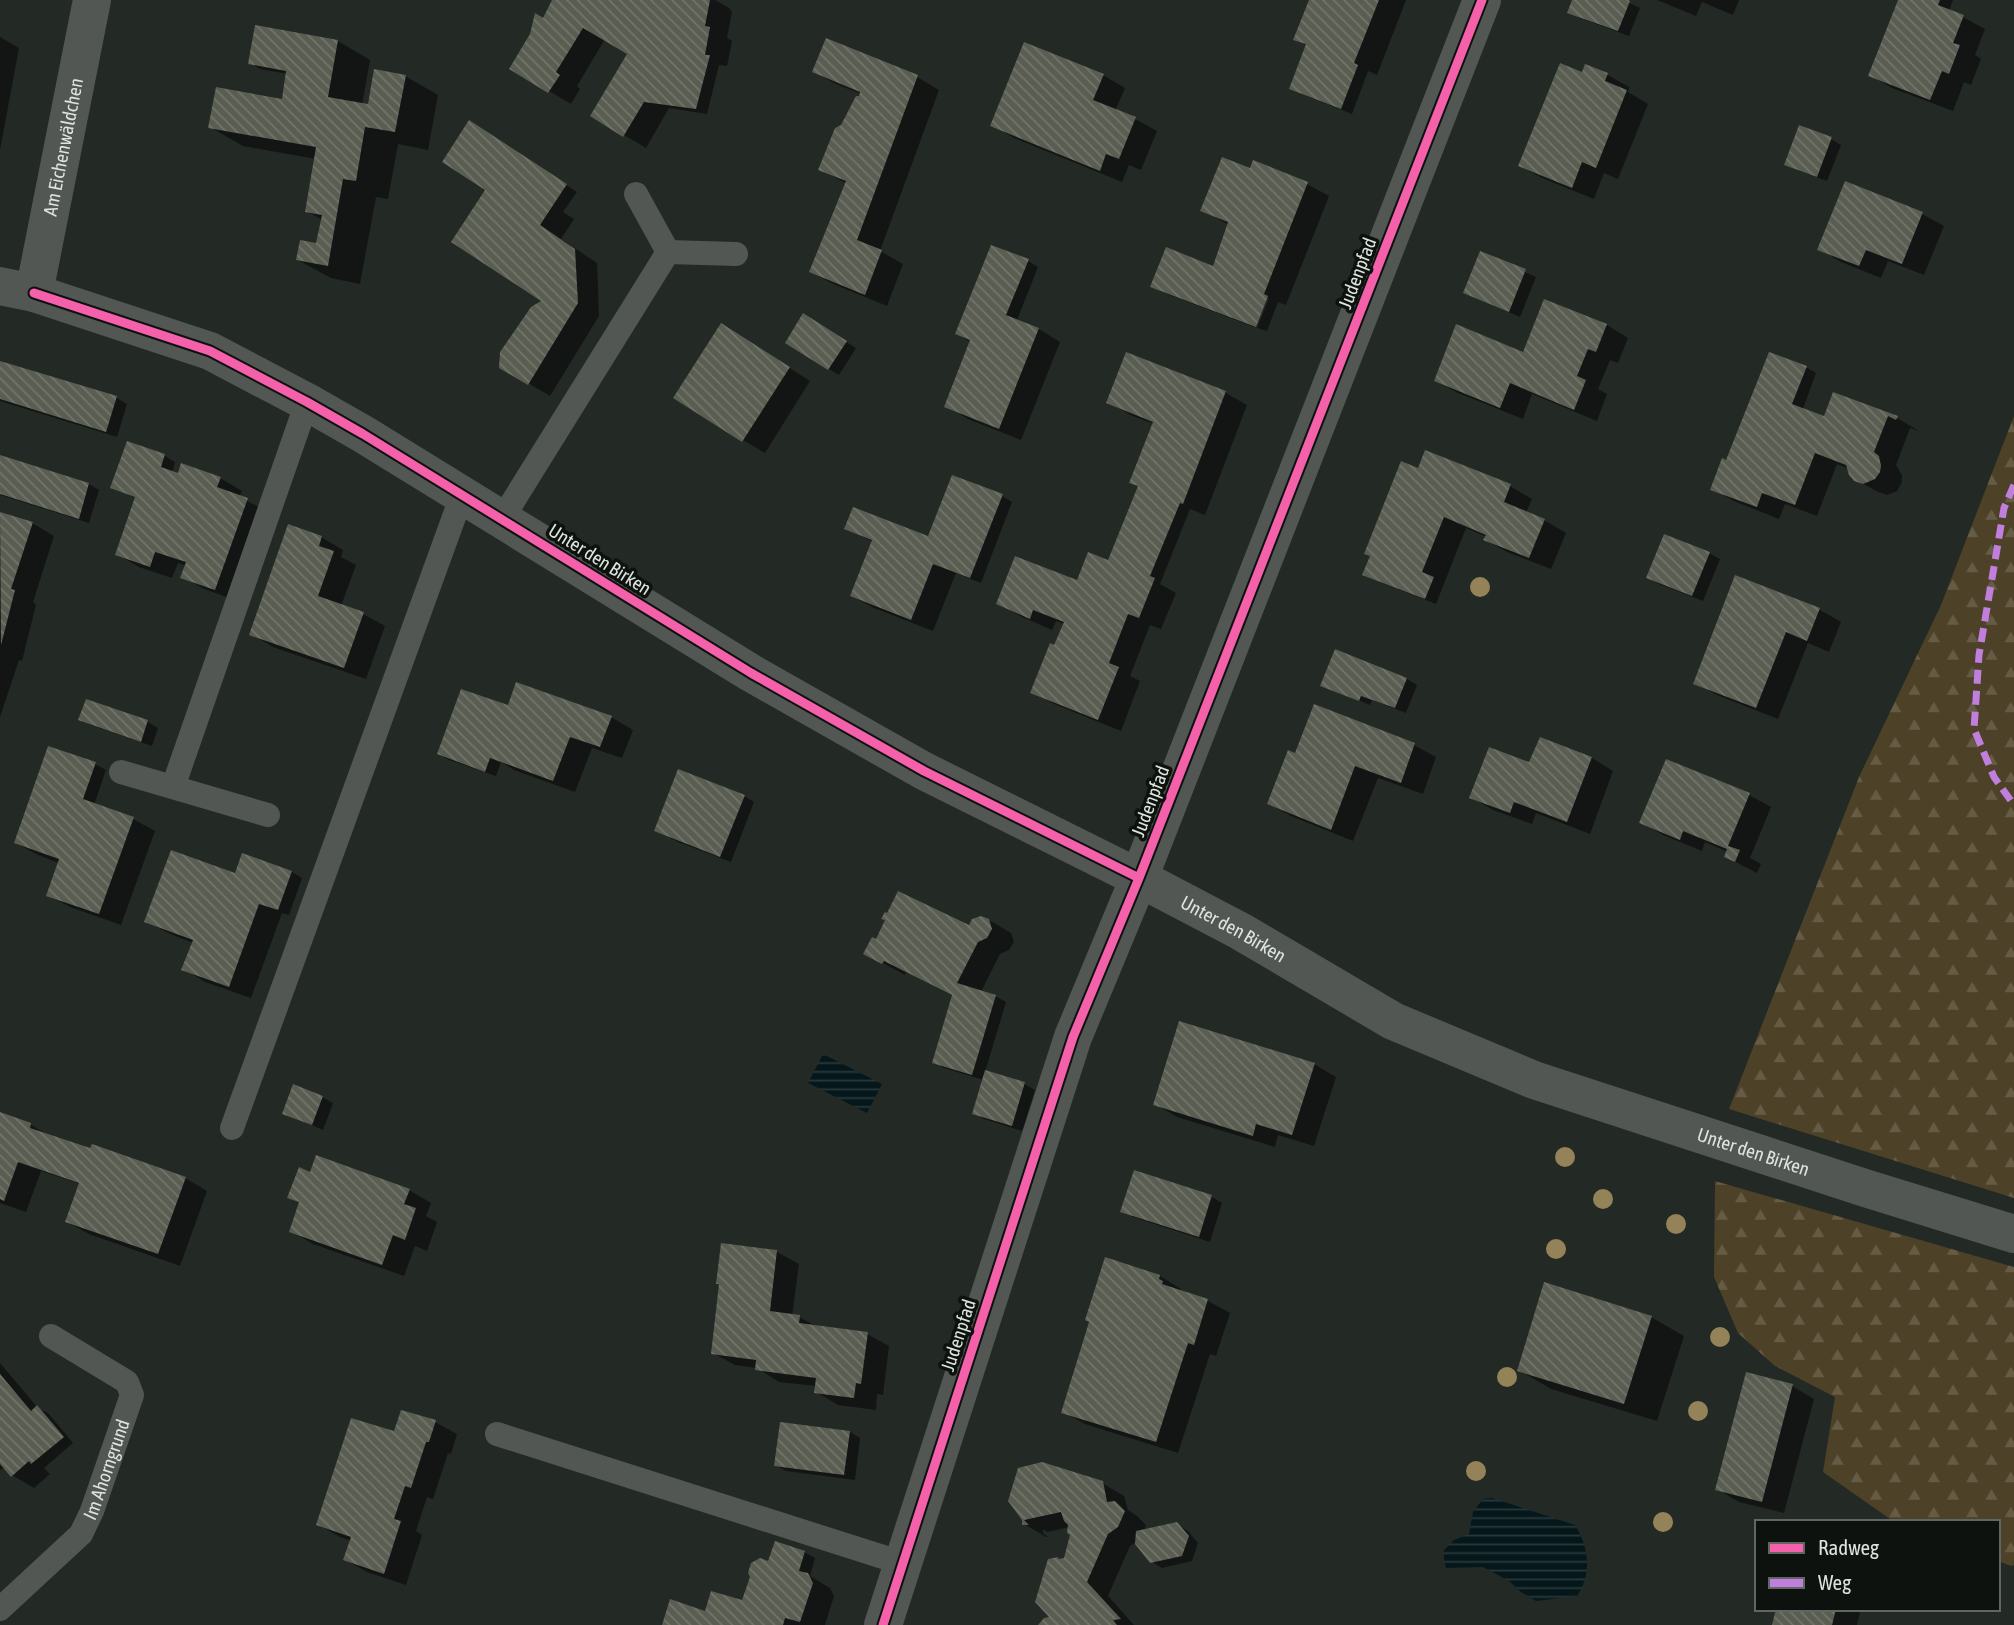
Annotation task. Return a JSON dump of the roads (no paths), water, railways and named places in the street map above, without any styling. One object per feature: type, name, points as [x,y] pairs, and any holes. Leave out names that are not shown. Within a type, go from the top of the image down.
[{"type":"street","name":"Am Eichenwäldchen","points":[[17,290],[92,0]]},
{"type":"street","name":"Judenpfad","points":[[883,1625],[1073,1037],[1139,878],[1482,0]]},
{"type":"street","name":"Unter den Birken","points":[[17,290],[210,351],[307,401],[751,673],[901,758],[1240,931],[1393,1021],[1534,1080],[2014,1234]]},
{"type":"lane","points":[[636,194],[668,251]]},
{"type":"lane","points":[[668,251],[736,254]]},
{"type":"lane","points":[[502,519],[668,251]]},
{"type":"lane","points":[[173,787],[307,401]]},
{"type":"lane","points":[[232,1128],[462,495]]},
{"type":"lane","points":[[121,772],[268,815]]},
{"type":"lane","name":"Im Ahorngrund","points":[[0,1609],[81,1534],[92,1511],[132,1395],[127,1382],[51,1336]]},
{"type":"lane","points":[[497,1434],[902,1563]]}]
